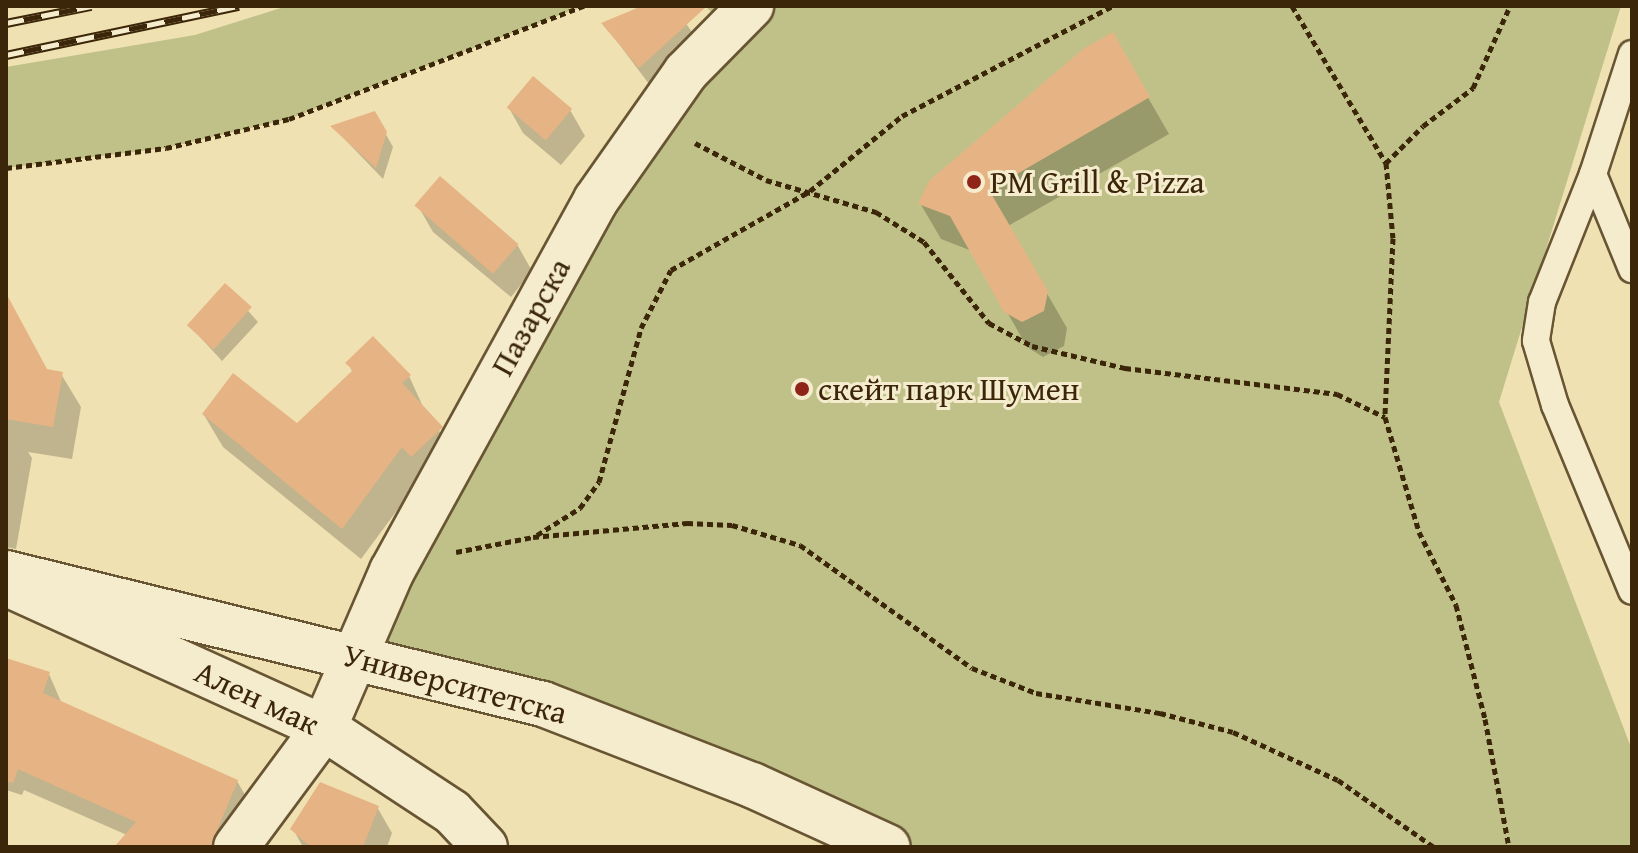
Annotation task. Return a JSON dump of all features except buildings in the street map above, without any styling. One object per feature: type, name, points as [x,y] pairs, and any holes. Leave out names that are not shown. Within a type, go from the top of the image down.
[{"type":"street","name":"Пазарска","points":[[236,847],[324,728],[392,571],[596,200],[651,117],[686,72],[751,6]]},
{"type":"street","name":"Университетска","points":[[6,573],[543,704],[752,785],[888,847]]},
{"type":"street","name":"Ален мак","points":[[6,584],[324,728],[452,812],[485,847]]},
{"type":"lane","points":[[1632,54],[1593,174],[1542,302],[1536,341],[1555,405],[1632,591]]},
{"type":"lane","points":[[1593,174],[1632,269]]},
{"type":"path","points":[[6,168],[166,148],[289,119],[584,6]]},
{"type":"path","points":[[533,537],[580,508],[599,482],[641,328],[671,270],[810,191],[902,116],[1112,6]]},
{"type":"path","points":[[1292,6],[1386,163],[1393,238],[1385,417],[1419,532],[1456,605],[1485,719],[1509,847]]},
{"type":"path","points":[[1386,163],[1423,126],[1473,88],[1510,6]]},
{"type":"path","points":[[651,117],[766,180],[876,212],[924,242],[989,323],[1032,346],[1125,368],[1337,394],[1385,417]]},
{"type":"path","points":[[392,571],[533,537],[687,523],[732,525],[800,545],[972,668],[1036,693],[1160,713],[1233,732],[1338,780],[1434,847]]},
{"type":"green space","points":[[287,6],[584,6],[289,119],[166,148],[6,168],[6,67],[195,35]]},
{"type":"green space","points":[[705,6],[1621,6],[1499,402],[1632,750],[1632,847],[888,847],[353,656],[392,571],[727,27]]},
{"type":"railway","points":[[6,23],[91,6]]},
{"type":"railway","points":[[6,55],[239,6]]},
{"type":"place","name":"PM Grill & Pizza","points":[[974,182]]},
{"type":"place","name":"скейт парк Шумен","points":[[802,389]]}]
